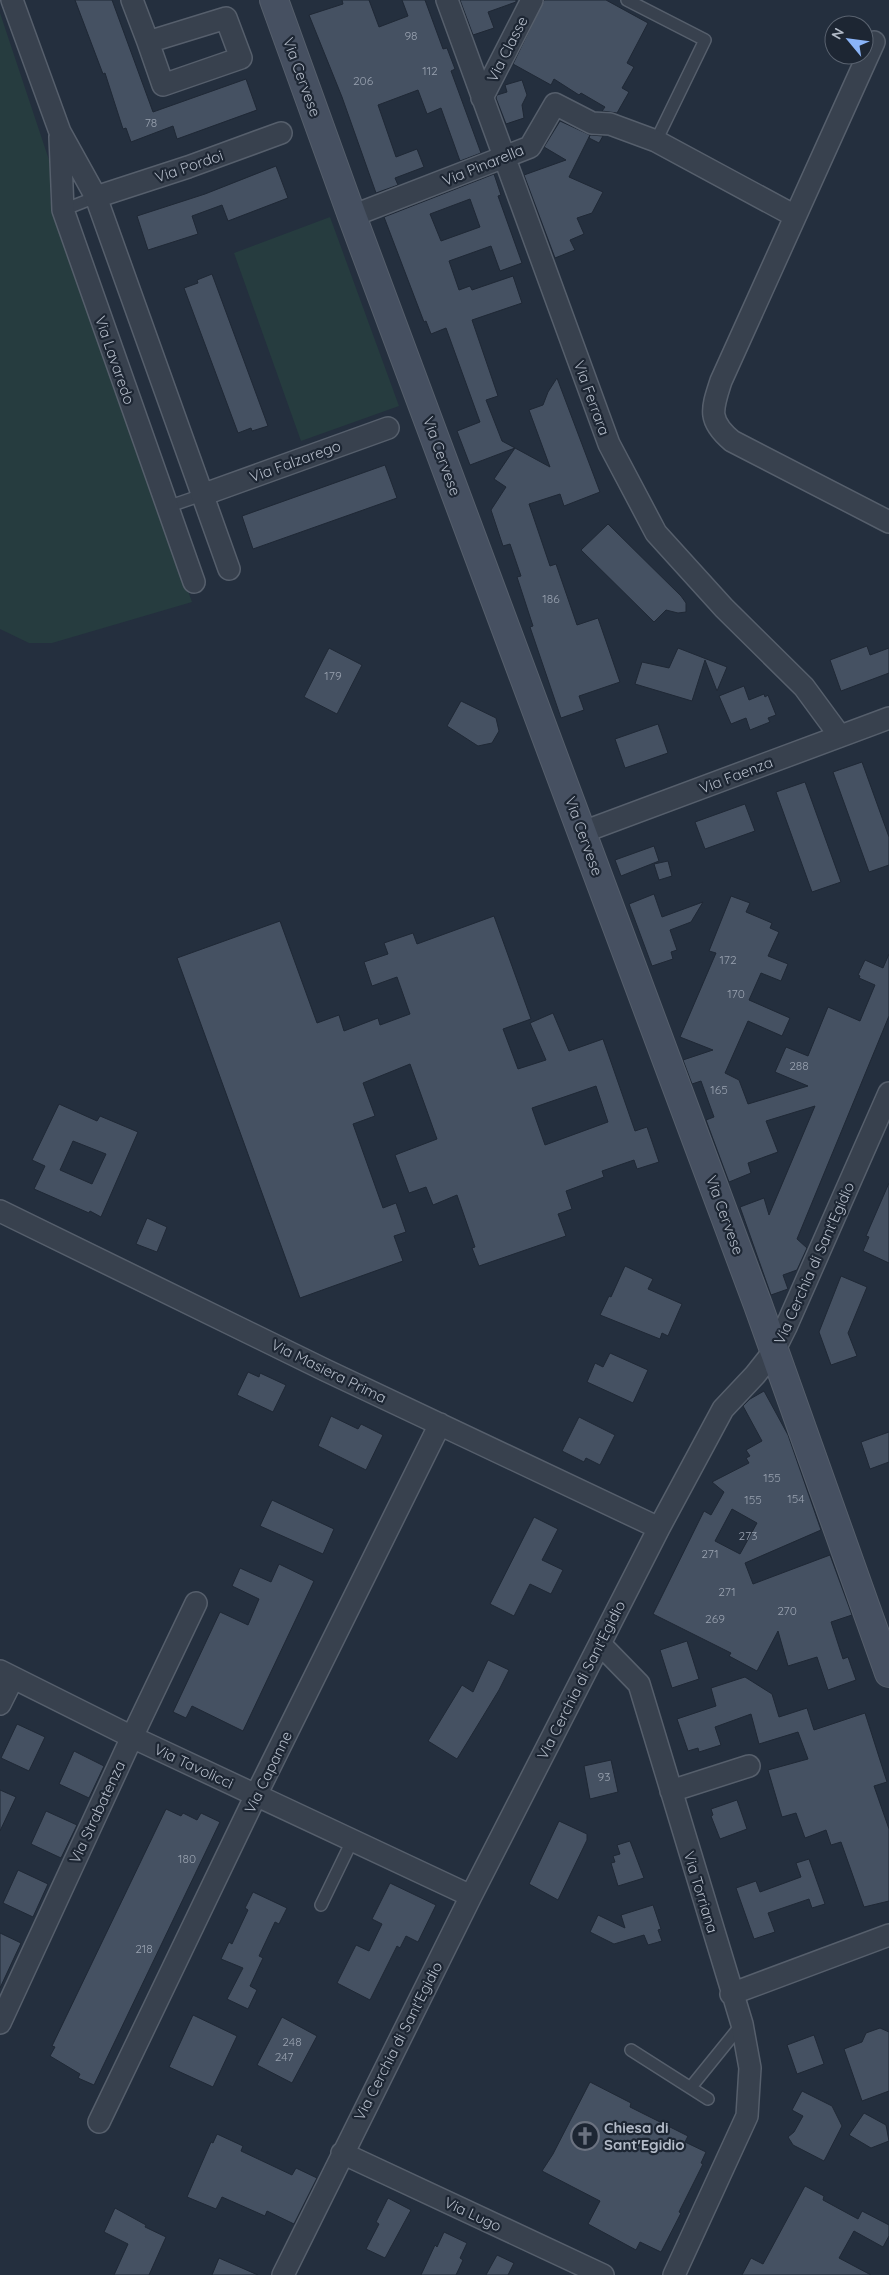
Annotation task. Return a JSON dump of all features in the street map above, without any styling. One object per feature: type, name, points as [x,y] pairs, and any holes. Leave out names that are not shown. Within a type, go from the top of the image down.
[{"type":"main road","name":"Via Cervese","points":[[274,0],[352,216],[758,1304],[889,1673]]},
{"type":"street","name":"Via Lavaredo","points":[[12,0],[60,132],[96,197],[229,570]]},
{"type":"street","points":[[132,0],[148,42]]},
{"type":"street","name":"Via Ferrara","points":[[447,0],[506,158],[608,444],[656,533],[724,608],[804,687],[840,736]]},
{"type":"street","name":"Via Classe","points":[[482,98],[532,0]]},
{"type":"street","points":[[864,65],[721,381],[712,407],[714,418],[720,431],[732,441],[889,522]]},
{"type":"street","name":"Via Pinarella","points":[[352,216],[506,158],[530,147],[555,104],[592,123],[610,124],[656,141]]},
{"type":"street","name":"Via Lavaredo","points":[[60,132],[63,210],[194,582]]},
{"type":"street","name":"Via Pordoi","points":[[96,197],[188,167],[281,133]]},
{"type":"street","points":[[656,141],[796,216]]},
{"type":"street","name":"Via Falzarego","points":[[202,495],[388,428]]},
{"type":"street","name":"Via Faenza","points":[[582,832],[889,718]]},
{"type":"street","name":"Via Cerchia di Sant'Egidio","points":[[283,2275],[471,1896],[659,1528],[723,1409],[755,1375],[774,1351],[889,1093]]},
{"type":"street","name":"Via Masiera Prima","points":[[0,1211],[659,1528]]},
{"type":"street","name":"Via Capanne","points":[[99,2122],[256,1795],[440,1424]]},
{"type":"street","name":"Via Strabatenza","points":[[0,2023],[132,1736],[196,1603]]},
{"type":"street","name":"Via Torriana","points":[[600,1644],[639,1684],[742,2024],[750,2068],[748,2116],[674,2275]]},
{"type":"street","points":[[0,1704],[6,1675]]},
{"type":"street","name":"Via Tavolicci","points":[[6,1675],[471,1896]]},
{"type":"street","points":[[670,1790],[750,1766]]},
{"type":"street","points":[[732,1994],[889,1935]]},
{"type":"street","name":"Via Lugo","points":[[342,2154],[603,2275]]},
{"type":"lane","points":[[627,0],[705,40],[656,141]]},
{"type":"lane","points":[[63,210],[96,197]]},
{"type":"lane","points":[[167,507],[202,495]]},
{"type":"lane","points":[[322,1905],[352,1841]]},
{"type":"lane","points":[[691,2087],[742,2024]]},
{"type":"lane","points":[[632,2050],[708,2099]]},
{"type":"green space","points":[[0,13],[52,169],[50,199],[192,602],[52,643],[29,643],[0,629]]},
{"type":"green space","points":[[330,217],[399,406],[301,441],[234,253]]},
{"type":"building","points":[[75,0],[112,0],[153,112],[246,79],[257,110],[177,139],[173,126],[131,142],[126,128],[123,129],[105,73],[103,74]]},
{"type":"building","points":[[342,0],[369,0],[379,27],[408,16],[402,0],[425,0],[443,49],[447,48],[455,69],[451,71],[481,153],[460,161],[441,108],[427,114],[418,90],[378,105],[396,157],[417,149],[424,167],[395,178],[398,185],[376,193],[342,97],[309,15],[343,4]]},
{"type":"building","points":[[460,0],[516,0],[516,2],[488,12],[494,28],[473,35]]},
{"type":"building","points":[[544,0],[606,0],[648,23],[627,63],[634,67],[622,88],[629,92],[617,113],[602,111],[605,107],[581,93],[579,95],[554,79],[551,85],[513,64]]},
{"type":"building","points":[[522,80],[527,95],[522,105],[524,118],[506,124],[496,98],[497,95],[507,92],[505,85]]},
{"type":"building","points":[[560,121],[590,135],[569,177],[603,192],[592,213],[577,218],[584,234],[570,240],[575,250],[555,258],[524,175],[566,160],[544,147]]},
{"type":"building","points":[[590,135],[603,136],[599,143],[589,138]]},
{"type":"building","points":[[276,166],[288,198],[228,221],[222,205],[192,216],[198,234],[148,250],[137,216],[205,194]]},
{"type":"building","points":[[494,174],[501,195],[498,196],[522,263],[500,271],[491,246],[449,261],[459,290],[470,286],[472,290],[513,276],[522,303],[472,320],[498,396],[486,400],[502,441],[515,448],[470,465],[457,431],[480,422],[446,328],[431,334],[426,321],[424,322],[384,217]],"holes":[[[470,199],[480,227],[441,241],[430,214]]]},
{"type":"building","points":[[212,274],[268,426],[252,431],[251,428],[238,433],[184,288],[198,283],[197,280]]},
{"type":"building","points":[[557,378],[600,492],[564,506],[560,494],[529,504],[550,566],[556,564],[577,625],[598,618],[620,682],[579,696],[584,710],[561,718],[530,627],[533,626],[517,577],[521,576],[510,544],[503,546],[491,510],[506,487],[494,479],[515,448],[550,467],[529,410],[543,405],[548,392]]},
{"type":"building","points":[[385,465],[397,498],[253,549],[242,516]]},
{"type":"building","points":[[608,524],[681,596],[686,603],[686,612],[678,613],[666,610],[654,622],[581,550]]},
{"type":"building","points":[[867,646],[870,655],[889,648],[889,673],[841,691],[830,660]]},
{"type":"building","points":[[329,648],[362,665],[337,714],[304,697]]},
{"type":"building","points":[[678,648],[727,667],[717,691],[705,660],[692,701],[635,684],[642,662],[669,668]]},
{"type":"building","points":[[744,686],[749,700],[764,694],[765,697],[768,695],[776,715],[768,718],[770,722],[750,730],[746,718],[731,724],[719,696]]},
{"type":"building","points":[[461,701],[496,718],[499,731],[492,743],[478,746],[447,726]]},
{"type":"building","points":[[658,724],[668,753],[625,768],[615,739]]},
{"type":"building","points":[[862,762],[889,837],[889,865],[869,872],[833,772]]},
{"type":"building","points":[[805,782],[841,882],[812,892],[776,792]]},
{"type":"building","points":[[745,804],[755,831],[705,849],[695,822]]},
{"type":"building","points":[[654,846],[659,861],[621,876],[615,860]]},
{"type":"building","points":[[668,861],[672,876],[659,880],[654,864]]},
{"type":"building","points":[[654,894],[662,917],[703,902],[691,922],[670,930],[677,950],[671,952],[673,959],[652,966],[629,904]]},
{"type":"building","points":[[731,896],[750,903],[746,912],[772,923],[770,928],[779,932],[768,956],[788,964],[781,981],[761,973],[749,1000],[790,1018],[782,1036],[748,1021],[725,1073],[739,1080],[748,1104],[808,1086],[775,1072],[786,1047],[808,1056],[828,1007],[860,1021],[875,985],[859,978],[860,976],[858,975],[865,960],[883,968],[889,954],[889,1016],[797,1239],[807,1248],[797,1270],[783,1275],[788,1289],[771,1295],[740,1207],[764,1198],[769,1215],[815,1106],[766,1121],[778,1152],[748,1163],[751,1173],[729,1182],[706,1120],[714,1117],[701,1081],[692,1084],[683,1060],[713,1050],[680,1037],[716,953],[709,951]]},
{"type":"building","points":[[494,916],[531,1019],[503,1029],[518,1069],[546,1060],[530,1023],[553,1013],[569,1051],[603,1039],[635,1131],[647,1127],[659,1162],[637,1169],[634,1160],[602,1171],[604,1177],[566,1191],[572,1209],[558,1214],[566,1236],[479,1266],[472,1248],[475,1247],[457,1195],[433,1205],[426,1187],[409,1193],[395,1155],[437,1139],[410,1064],[363,1083],[375,1116],[353,1124],[383,1208],[396,1203],[406,1232],[394,1236],[403,1261],[300,1298],[177,958],[280,921],[317,1023],[339,1015],[344,1031],[378,1018],[380,1025],[410,1014],[397,977],[372,986],[364,962],[388,954],[384,943],[413,933],[417,944]],"holes":[[[596,1086],[608,1122],[545,1145],[532,1108]]]},
{"type":"building","points":[[59,1104],[97,1121],[100,1116],[138,1132],[101,1217],[34,1189],[45,1166],[32,1160]],"holes":[[[73,1141],[106,1154],[92,1184],[60,1170]]]},
{"type":"building","points":[[889,1183],[889,1263],[863,1251],[869,1237],[866,1236]]},
{"type":"building","points":[[147,1218],[167,1227],[157,1252],[136,1244]]},
{"type":"building","points":[[625,1266],[653,1279],[648,1289],[682,1304],[668,1336],[662,1333],[660,1339],[600,1315],[609,1296],[611,1297]]},
{"type":"building","points":[[841,1276],[867,1287],[848,1333],[857,1356],[831,1365],[819,1332]]},
{"type":"building","points":[[610,1353],[648,1370],[633,1403],[587,1382],[595,1363],[603,1367]]},
{"type":"building","points":[[248,1372],[259,1377],[260,1373],[286,1385],[273,1412],[237,1395]]},
{"type":"building","points":[[764,1391],[788,1435],[821,1530],[745,1563],[753,1584],[830,1555],[852,1615],[831,1622],[843,1659],[848,1657],[856,1680],[828,1690],[817,1657],[788,1666],[778,1631],[757,1671],[729,1656],[731,1653],[653,1614],[704,1511],[711,1515],[724,1492],[712,1482],[749,1463],[746,1458],[750,1456],[746,1450],[762,1441],[743,1406],[750,1399]],"holes":[[[732,1509],[757,1523],[740,1554],[715,1541]]]},
{"type":"building","points":[[331,1416],[358,1429],[361,1424],[383,1435],[366,1470],[318,1446]]},
{"type":"building","points":[[579,1417],[615,1435],[600,1465],[586,1458],[584,1462],[562,1451]]},
{"type":"building","points":[[889,1432],[889,1462],[870,1469],[861,1442]]},
{"type":"building","points":[[272,1500],[334,1529],[323,1554],[260,1526]]},
{"type":"building","points":[[534,1517],[558,1529],[542,1560],[563,1570],[551,1594],[530,1584],[514,1616],[490,1604]]},
{"type":"building","points":[[279,1564],[314,1581],[243,1731],[192,1706],[186,1718],[173,1712],[220,1612],[248,1625],[259,1599],[232,1586],[240,1568],[271,1582]]},
{"type":"building","points":[[687,1641],[699,1679],[672,1688],[660,1650]]},
{"type":"building","points":[[488,1660],[509,1670],[457,1759],[428,1741],[462,1685],[473,1692]]},
{"type":"building","points":[[745,1677],[772,1694],[779,1717],[807,1708],[814,1730],[865,1713],[887,1782],[874,1786],[889,1829],[889,1901],[864,1907],[841,1842],[831,1845],[826,1830],[805,1838],[796,1813],[782,1817],[768,1770],[808,1759],[798,1732],[759,1744],[751,1714],[715,1727],[721,1745],[699,1752],[698,1748],[688,1751],[677,1719],[716,1706],[711,1688]]},
{"type":"building","points":[[17,1724],[45,1737],[29,1771],[1,1758]]},
{"type":"building","points":[[74,1751],[104,1766],[89,1798],[59,1784]]},
{"type":"building","points":[[611,1760],[618,1792],[590,1799],[584,1766]]},
{"type":"building","points":[[0,1790],[16,1797],[0,1831]]},
{"type":"building","points":[[737,1800],[747,1829],[720,1839],[711,1816],[713,1815],[711,1809]]},
{"type":"building","points":[[166,1809],[181,1816],[183,1813],[197,1820],[201,1813],[220,1822],[94,2085],[78,2078],[80,2074],[50,2056],[55,2047],[52,2046]]},
{"type":"building","points":[[46,1811],[77,1825],[61,1858],[31,1844]]},
{"type":"building","points":[[559,1821],[587,1834],[587,1840],[558,1900],[529,1884]]},
{"type":"building","points":[[630,1841],[644,1878],[618,1886],[611,1863],[615,1862],[613,1856],[620,1854],[617,1845]]},
{"type":"building","points":[[809,1859],[825,1904],[812,1908],[809,1899],[768,1913],[775,1932],[754,1939],[736,1888],[756,1881],[760,1892],[801,1877],[796,1863]]},
{"type":"building","points":[[18,1870],[48,1884],[33,1917],[3,1903]]},
{"type":"building","points":[[390,1883],[436,1905],[418,1942],[406,1936],[400,1948],[397,1946],[370,2000],[337,1983],[356,1945],[369,1951],[382,1924],[372,1919]]},
{"type":"building","points":[[253,1892],[287,1908],[279,1924],[275,1922],[259,1956],[263,1958],[250,1986],[257,1990],[248,2009],[227,1999],[243,1968],[221,1959],[229,1942],[232,1944],[248,1910],[245,1908]]},
{"type":"building","points":[[653,1905],[661,1929],[658,1930],[662,1941],[648,1945],[644,1935],[614,1944],[590,1932],[598,1915],[625,1928],[621,1915]]},
{"type":"building","points":[[0,1933],[21,1943],[0,1988]]},
{"type":"building","points":[[193,2015],[237,2036],[213,2087],[169,2067]]},
{"type":"building","points":[[282,2017],[317,2036],[292,2083],[257,2065]]},
{"type":"building","points":[[880,2028],[889,2032],[889,2091],[862,2101],[844,2049],[862,2042],[866,2033]]},
{"type":"building","points":[[814,2035],[824,2064],[797,2074],[787,2045]]},
{"type":"building","points":[[590,2082],[631,2103],[630,2107],[688,2136],[685,2142],[706,2152],[701,2163],[703,2164],[679,2212],[681,2213],[661,2252],[640,2242],[636,2250],[588,2224],[600,2201],[542,2171],[553,2154]]},
{"type":"building","points":[[802,2091],[832,2106],[842,2126],[824,2161],[793,2145],[788,2137],[794,2132],[803,2116],[792,2110]]},
{"type":"building","points":[[864,2113],[886,2125],[889,2141],[871,2148],[849,2135]]},
{"type":"building","points":[[217,2134],[243,2146],[241,2151],[292,2175],[296,2168],[317,2178],[294,2224],[267,2211],[265,2216],[222,2197],[216,2209],[187,2197],[211,2142],[213,2143]]},
{"type":"building","points":[[805,2186],[824,2196],[823,2200],[858,2219],[862,2211],[889,2225],[889,2236],[883,2247],[854,2231],[839,2258],[871,2275],[742,2275],[751,2258],[763,2264]]},
{"type":"building","points":[[388,2198],[411,2210],[385,2258],[366,2249],[379,2224],[376,2222]]},
{"type":"building","points":[[115,2208],[146,2225],[145,2227],[166,2237],[149,2275],[114,2275],[128,2244],[104,2232]]},
{"type":"building","points":[[444,2232],[467,2243],[460,2258],[463,2260],[456,2275],[421,2275],[435,2245],[437,2247]]},
{"type":"building","points":[[497,2255],[514,2263],[508,2275],[486,2275]]},
{"type":"building","points":[[219,2258],[258,2275],[212,2275]]},
{"type":"place","name":"Chiesa di Sant'Egidio","points":[[585,2136]]}]
